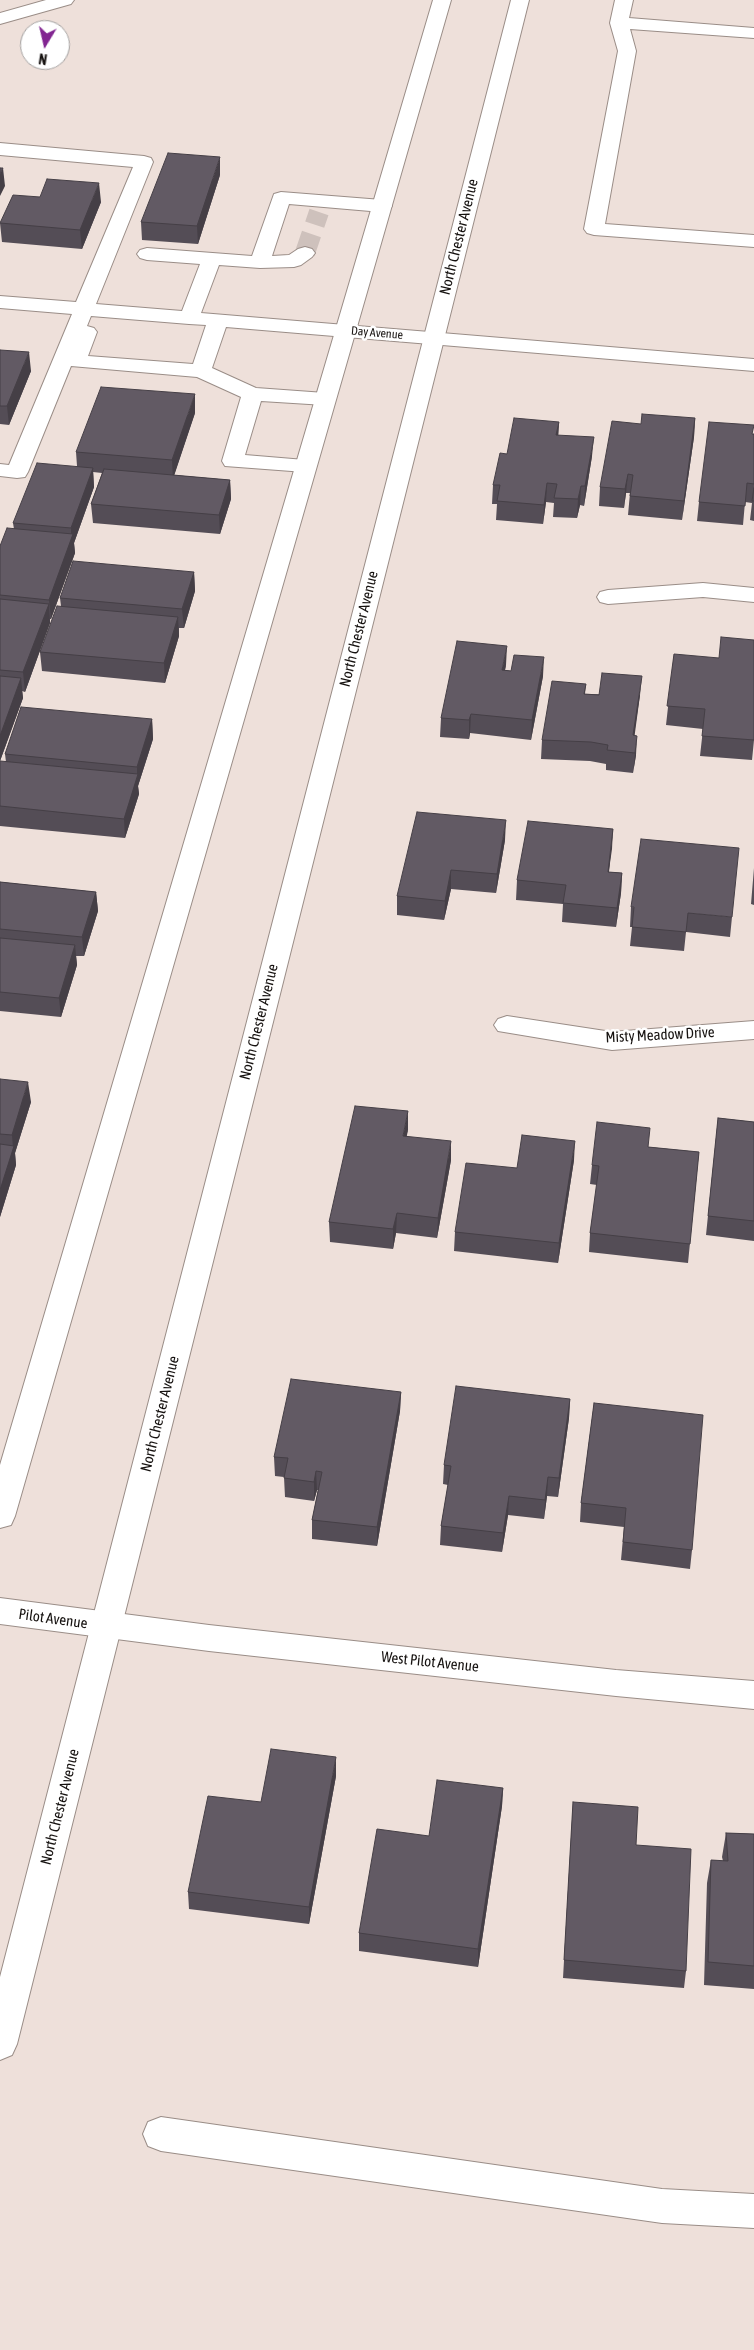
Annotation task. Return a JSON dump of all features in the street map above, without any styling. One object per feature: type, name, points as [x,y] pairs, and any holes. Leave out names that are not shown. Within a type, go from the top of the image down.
[{"type":"main road","points":[[0,19],[65,0]]},
{"type":"main road","points":[[0,1516],[442,0]]},
{"type":"main road","name":"North Chester Avenue","points":[[0,2044],[520,0]]},
{"type":"main road","points":[[624,0],[619,23],[627,51],[594,229],[754,241]]},
{"type":"main road","points":[[619,23],[754,33]]},
{"type":"main road","points":[[0,149],[144,162],[90,309],[17,472],[0,470]]},
{"type":"main road","points":[[260,262],[280,198],[321,207],[382,206]]},
{"type":"main road","points":[[147,254],[260,262],[294,260],[306,253]]},
{"type":"main road","points":[[189,318],[212,259]]},
{"type":"main road","name":"Day Avenue","points":[[0,302],[754,366]]},
{"type":"main road","points":[[90,309],[76,361],[200,371],[252,394],[325,399]]},
{"type":"main road","points":[[200,371],[218,320]]},
{"type":"main road","points":[[252,394],[233,461],[305,466]]},
{"type":"main road","points":[[608,597],[703,590],[754,595]]},
{"type":"main road","name":"Misty Meadow Drive","points":[[507,1025],[612,1041],[754,1030]]},
{"type":"main road","name":"Pilot Avenue","points":[[0,1612],[106,1626]]},
{"type":"main road","name":"West Pilot Avenue","points":[[106,1626],[616,1683],[754,1695]]},
{"type":"main road","points":[[161,2134],[662,2206],[754,2211]]},
{"type":"building","points":[[168,153],[220,157],[197,226],[141,222]]},
{"type":"building","points":[[47,179],[99,183],[80,230],[0,223],[13,195],[40,197]]},
{"type":"building","points":[[0,350],[29,352],[7,406],[0,406]]},
{"type":"building","points":[[101,387],[195,394],[172,460],[76,452]]},
{"type":"building","points":[[642,414],[695,418],[684,501],[630,496],[633,475],[628,474],[625,489],[600,487],[612,421],[641,424]]},
{"type":"building","points":[[514,418],[559,422],[556,435],[594,437],[585,486],[581,486],[578,499],[554,498],[557,484],[547,483],[544,505],[497,501],[500,485],[493,485],[500,453],[507,454]]},
{"type":"building","points":[[709,422],[754,425],[752,434],[754,434],[754,484],[747,483],[745,506],[699,502]]},
{"type":"building","points":[[37,463],[93,468],[71,528],[13,523]]},
{"type":"building","points":[[104,469],[230,480],[219,515],[91,504]]},
{"type":"building","points":[[7,528],[73,534],[49,600],[0,595],[0,546]]},
{"type":"building","points":[[73,561],[194,572],[182,609],[60,598]]},
{"type":"building","points":[[0,599],[49,604],[23,672],[0,670]]},
{"type":"building","points":[[57,606],[178,617],[164,663],[40,652]]},
{"type":"building","points":[[721,637],[754,640],[754,740],[702,736],[705,709],[667,706],[674,654],[719,658]]},
{"type":"building","points":[[457,641],[507,646],[502,670],[511,671],[514,655],[544,657],[532,720],[471,714],[469,720],[441,718]]},
{"type":"building","points":[[602,673],[642,676],[633,735],[637,736],[635,753],[607,750],[608,745],[591,742],[542,740],[552,681],[586,684],[584,694],[599,695]]},
{"type":"building","points":[[0,676],[21,678],[0,736]]},
{"type":"building","points":[[21,707],[152,719],[137,767],[5,754]]},
{"type":"building","points":[[0,761],[138,774],[124,819],[0,806]]},
{"type":"building","points":[[417,812],[506,820],[497,874],[451,870],[445,901],[397,896]]},
{"type":"building","points":[[528,821],[613,829],[608,872],[622,873],[617,908],[563,903],[566,885],[517,880]]},
{"type":"building","points":[[641,839],[739,848],[732,917],[688,913],[686,932],[632,927],[634,907],[631,907]]},
{"type":"building","points":[[0,882],[96,892],[82,937],[0,929]]},
{"type":"building","points":[[0,938],[75,945],[59,998],[0,992]]},
{"type":"building","points":[[0,1079],[28,1082],[12,1135],[0,1134]]},
{"type":"building","points":[[355,1106],[408,1111],[403,1136],[451,1141],[438,1218],[397,1213],[393,1229],[329,1222]]},
{"type":"building","points":[[718,1118],[754,1122],[754,1221],[708,1216]]},
{"type":"building","points":[[597,1122],[650,1128],[648,1147],[699,1152],[690,1244],[590,1233],[599,1166],[592,1165]]},
{"type":"building","points":[[522,1135],[575,1141],[559,1243],[455,1232],[466,1163],[517,1168]]},
{"type":"building","points":[[0,1144],[14,1146],[0,1190]]},
{"type":"building","points":[[291,1379],[401,1392],[377,1527],[312,1520],[322,1472],[316,1471],[314,1482],[284,1478],[288,1458],[274,1457]]},
{"type":"building","points":[[456,1386],[570,1399],[559,1478],[548,1477],[545,1500],[509,1496],[503,1533],[441,1526],[451,1466],[444,1465]]},
{"type":"building","points":[[594,1403],[703,1415],[692,1550],[623,1542],[626,1508],[581,1503]]},
{"type":"building","points":[[271,1749],[336,1757],[309,1907],[188,1892],[208,1796],[261,1802]]},
{"type":"building","points":[[437,1780],[503,1788],[478,1949],[359,1933],[377,1829],[429,1836]]},
{"type":"building","points":[[573,1802],[638,1807],[636,1845],[691,1849],[686,1971],[564,1960]]},
{"type":"building","points":[[726,1833],[754,1834],[754,1966],[708,1962],[711,1860],[728,1861]]},
{"type":"tunnel","points":[[305,253],[319,212]]}]
